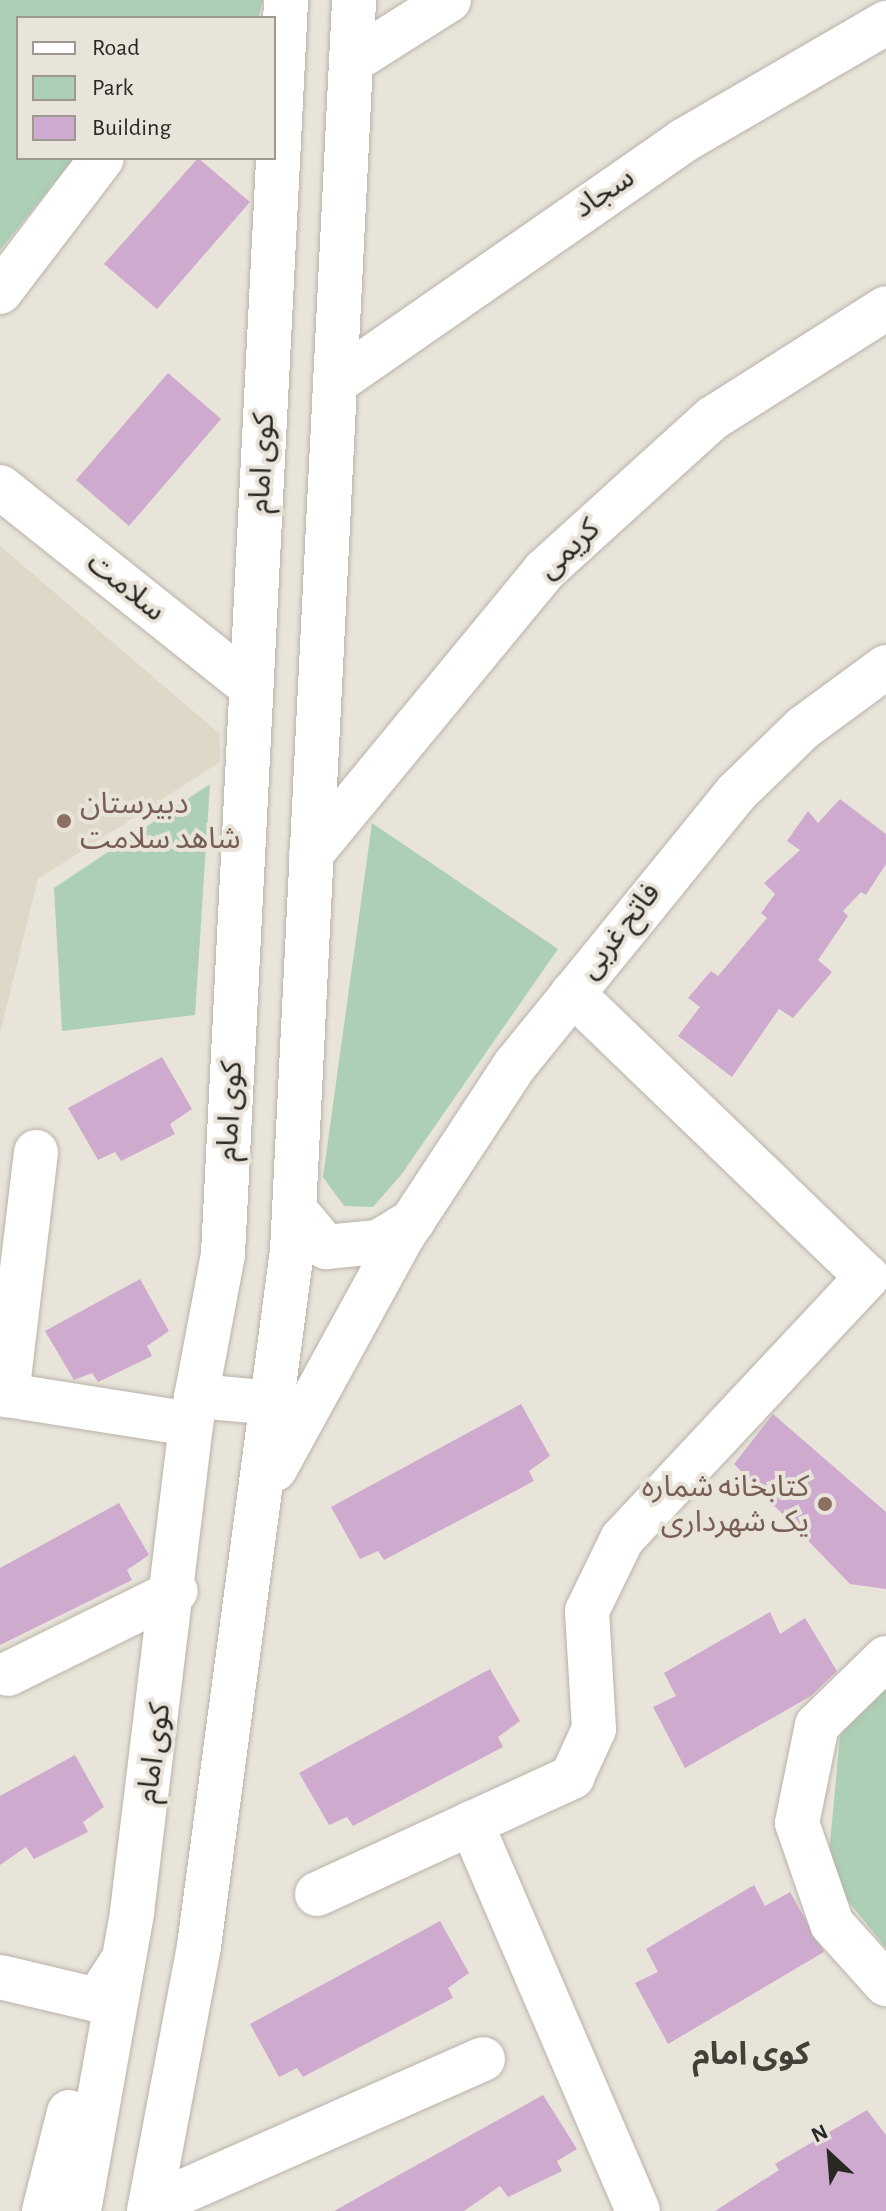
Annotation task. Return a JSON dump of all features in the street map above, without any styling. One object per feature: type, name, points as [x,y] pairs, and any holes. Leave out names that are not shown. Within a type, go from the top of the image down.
[{"type":"street","name":"کوی امام","points":[[276,150],[286,0]]},
{"type":"street","points":[[150,2208],[199,1946],[264,1488],[294,1209],[354,0]]},
{"type":"street","points":[[351,62],[449,0]]},
{"type":"street","name":"سجاد","points":[[335,383],[683,141],[886,23]]},
{"type":"street","points":[[0,292],[100,160]]},
{"type":"street","name":"کوی امام","points":[[79,2211],[124,1958],[176,1591],[194,1410],[223,1254],[276,160]]},
{"type":"street","points":[[275,217],[344,214]]},
{"type":"street","name":"کریمی","points":[[311,854],[544,571],[713,418],[886,308]]},
{"type":"street","name":"سلامت","points":[[0,487],[251,687]]},
{"type":"street","name":"فاتح غربی","points":[[264,1488],[408,1229],[572,993],[736,793],[803,728],[886,667]]},
{"type":"street","points":[[317,1894],[572,1777],[594,1729],[587,1611],[622,1539],[867,1277],[572,993]]},
{"type":"street","points":[[36,1152],[7,1395],[194,1410],[274,1403]]},
{"type":"street","points":[[294,1209],[326,1247],[378,1242],[408,1229]]},
{"type":"street","points":[[8,1674],[176,1591]]},
{"type":"street","points":[[886,1658],[817,1725],[797,1823],[832,1924],[886,1984]]},
{"type":"street","points":[[471,1823],[638,2211]]},
{"type":"street","points":[[44,2211],[97,2000],[116,1893]]},
{"type":"street","points":[[97,2000],[124,1958]]},
{"type":"street","points":[[0,1977],[97,2000]]},
{"type":"street","points":[[150,2208],[483,2059]]},
{"type":"shaded area","name":"دبیرستان شاهد سلامت","points":[[0,546],[220,734],[220,762],[38,879],[0,1033]]},
{"type":"green space","points":[[0,0],[263,0],[259,16],[16,16],[16,160],[72,160],[0,250]]},
{"type":"green space","points":[[210,784],[195,1015],[62,1031],[54,888]]},
{"type":"green space","points":[[372,823],[558,949],[401,1175],[373,1207],[344,1206],[323,1177]]},
{"type":"green space","points":[[876,1682],[886,1692],[886,1948],[827,1875],[840,1736]]},
{"type":"building","points":[[196,160],[200,160],[250,202],[157,309],[104,264]]},
{"type":"building","points":[[168,373],[221,419],[129,526],[76,480]]},
{"type":"building","points":[[840,799],[886,834],[886,864],[866,895],[861,892],[843,911],[848,916],[818,960],[832,972],[793,1018],[779,1009],[732,1077],[678,1036],[700,1007],[688,998],[711,971],[718,976],[767,918],[761,913],[775,894],[764,883],[800,850],[787,841],[808,811],[818,823]]},
{"type":"building","points":[[162,1057],[192,1109],[170,1124],[175,1134],[121,1161],[115,1152],[98,1160],[68,1108]]},
{"type":"building","points":[[140,1279],[169,1331],[147,1346],[152,1356],[98,1382],[92,1373],[74,1380],[45,1331]]},
{"type":"building","points":[[521,1404],[550,1456],[529,1471],[534,1481],[384,1560],[378,1551],[360,1559],[331,1507]]},
{"type":"building","name":"کتابخانه شماره یک شهرداری","points":[[773,1414],[886,1512],[886,1589],[850,1584],[734,1464]]},
{"type":"building","points":[[119,1503],[149,1555],[127,1570],[132,1580],[0,1645],[0,1568]]},
{"type":"building","points":[[770,1612],[780,1634],[805,1618],[837,1671],[811,1696],[685,1768],[653,1707],[676,1696],[664,1673]]},
{"type":"building","points":[[490,1669],[520,1721],[498,1737],[503,1747],[353,1826],[347,1817],[329,1825],[299,1773]]},
{"type":"building","points":[[75,1755],[104,1807],[83,1822],[88,1832],[34,1859],[26,1847],[0,1865],[0,1796]]},
{"type":"building","points":[[754,1885],[765,1906],[790,1892],[824,1952],[668,2044],[635,1983],[658,1972],[646,1949]]},
{"type":"building","points":[[440,1921],[469,1973],[448,1988],[453,1998],[303,2077],[297,2068],[279,2077],[250,2024]]},
{"type":"building","points":[[543,2095],[577,2149],[557,2161],[562,2171],[508,2197],[500,2186],[464,2211],[334,2211]]},
{"type":"building","points":[[867,2110],[886,2135],[886,2211],[715,2211],[779,2170],[775,2164]]},
{"type":"place","name":"دبیرستان شاهد سلامت","points":[[64,821]]},
{"type":"place","name":"کتابخانه شماره یک شهرداری","points":[[825,1504]]},
{"type":"district","name":"کوی امام","points":[[751,2054]]}]
